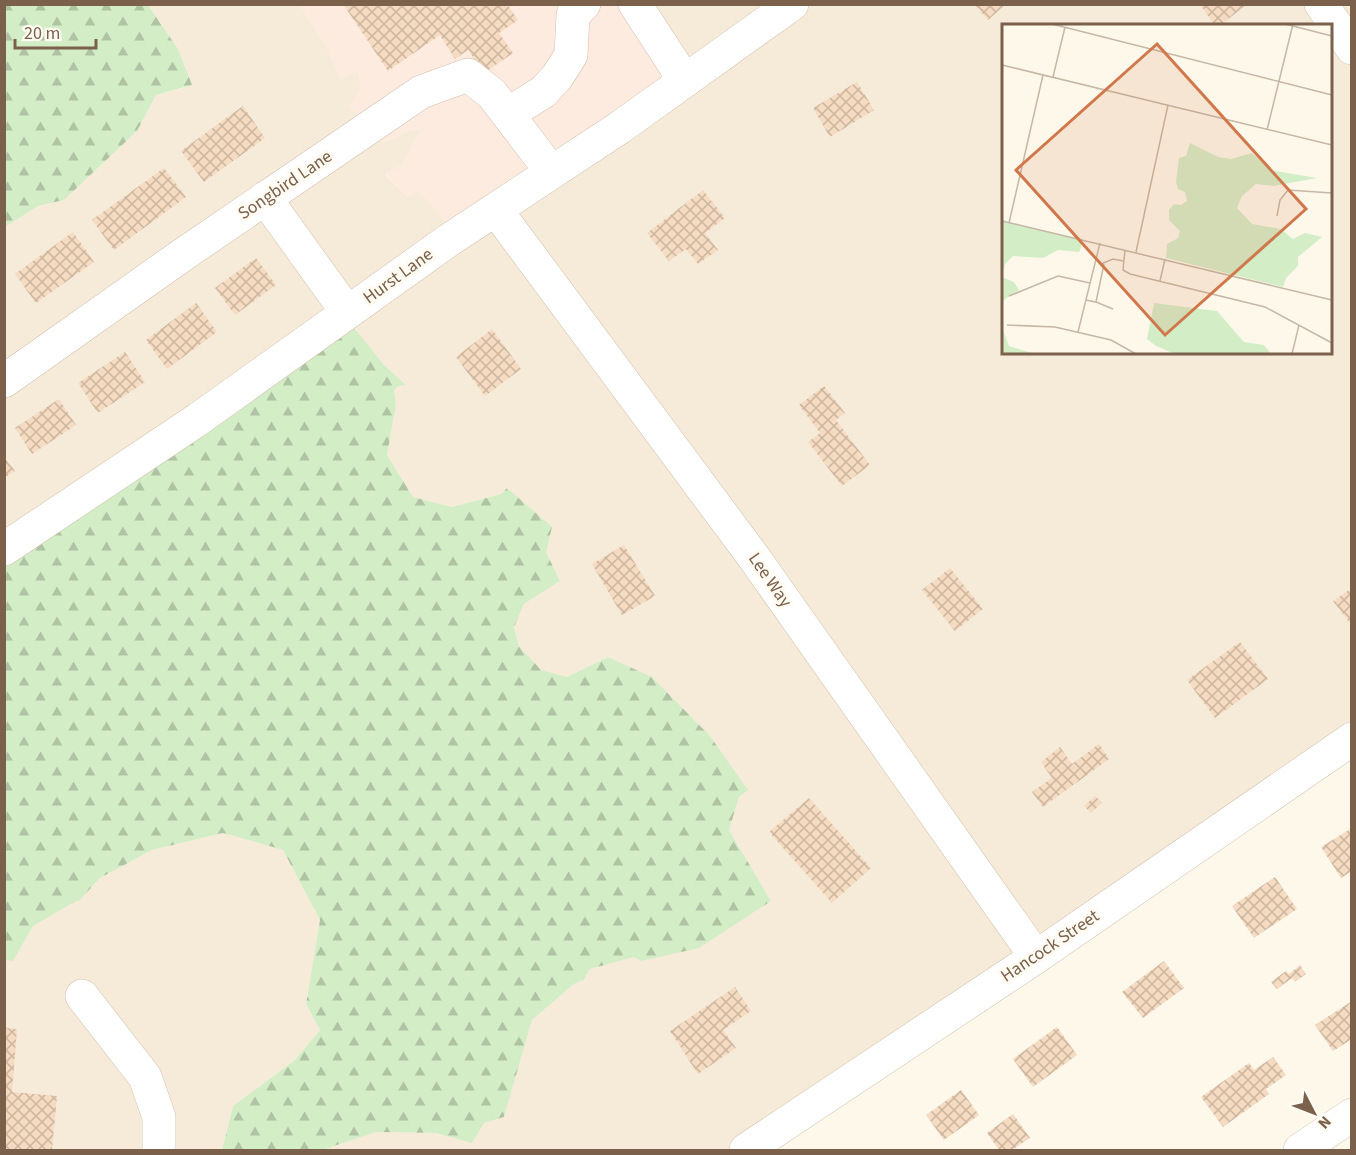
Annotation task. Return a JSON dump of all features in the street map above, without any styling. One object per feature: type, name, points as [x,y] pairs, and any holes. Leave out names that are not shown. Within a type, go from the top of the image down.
[{"type":"street","points":[[635,4],[685,81]]},
{"type":"street","name":"Hurst Lane","points":[[4,549],[197,420],[449,240],[619,128],[792,4]]},
{"type":"street","points":[[1321,4],[1352,48]]},
{"type":"street","points":[[508,114],[543,92],[571,55],[573,8]]},
{"type":"street","name":"Songbird Lane","points":[[4,381],[265,198],[421,93],[468,75],[492,94],[551,171]]},
{"type":"street","points":[[265,198],[348,312]]},
{"type":"street","name":"Lee Way","points":[[496,210],[755,559],[1036,957]]},
{"type":"street","name":"Hancock Street","points":[[746,1150],[1036,957],[1352,739]]},
{"type":"street","points":[[82,996],[145,1077],[159,1117],[159,1150]]},
{"type":"street","points":[[1300,1150],[1352,1115]]},
{"type":"shaded area","points":[[798,4],[1351,5],[1351,748],[761,1150],[322,1150],[376,1132],[436,1133],[472,1143],[484,1123],[504,1117],[532,1020],[574,984],[583,980],[590,969],[634,957],[771,901],[729,830],[739,797],[747,790],[710,736],[652,677],[608,657],[567,677],[541,670],[519,646],[514,627],[524,604],[560,581],[546,552],[506,489],[501,494],[452,507],[413,497],[387,455],[396,405],[394,391],[398,386],[405,384],[385,366],[346,319],[5,554],[5,227],[38,206],[64,200],[137,131],[156,95],[190,86],[178,49],[148,5],[300,5],[324,42],[341,79],[358,72],[361,88],[350,108],[384,142],[414,129],[421,131],[402,165],[385,174],[407,197],[638,5],[763,5],[775,18]]},
{"type":"shaded area","points":[[300,5],[638,5],[689,80],[458,235],[418,191],[407,197],[385,173],[402,165],[421,131],[414,129],[384,143],[349,108],[361,88],[358,73],[351,73],[341,79],[324,42]]},
{"type":"shaded area","points":[[223,833],[283,850],[320,920],[306,1004],[320,1030],[295,1060],[233,1106],[222,1150],[5,1150],[4,960],[13,960],[33,926],[76,900],[79,901],[100,878],[152,850]]},
{"type":"green space","points":[[5,4],[148,5],[178,49],[192,85],[156,95],[137,131],[64,200],[38,206],[5,227]]},
{"type":"green space","points":[[346,318],[385,366],[406,385],[398,386],[394,391],[396,405],[387,455],[413,497],[452,507],[501,494],[507,488],[552,527],[546,552],[560,581],[524,604],[514,627],[519,646],[541,670],[567,677],[608,657],[652,677],[710,736],[748,790],[739,797],[729,830],[771,901],[699,948],[641,961],[634,957],[590,969],[583,980],[574,984],[532,1020],[504,1117],[484,1123],[472,1143],[436,1133],[376,1132],[322,1150],[222,1150],[233,1106],[295,1060],[320,1030],[306,1004],[320,920],[283,850],[223,833],[152,850],[100,878],[79,901],[33,926],[13,961],[5,960],[5,554]]},
{"type":"building","points":[[343,4],[507,4],[518,20],[499,33],[513,53],[484,73],[468,50],[455,59],[440,35],[388,71]]},
{"type":"building","points":[[974,4],[1006,4],[988,20]]},
{"type":"building","points":[[1200,4],[1244,4],[1245,6],[1222,24],[1214,24]]},
{"type":"building","points":[[857,82],[874,110],[830,137],[813,108]]},
{"type":"building","points":[[243,106],[265,138],[204,182],[181,151]]},
{"type":"building","points":[[164,168],[186,197],[114,250],[92,220]]},
{"type":"building","points":[[703,190],[725,218],[705,233],[718,250],[698,264],[686,249],[669,261],[647,233]]},
{"type":"building","points":[[73,232],[94,262],[36,303],[15,274]]},
{"type":"building","points":[[256,258],[276,285],[235,315],[215,288]]},
{"type":"building","points":[[196,303],[217,332],[167,369],[146,340]]},
{"type":"building","points":[[492,329],[521,369],[485,396],[456,357]]},
{"type":"building","points":[[125,352],[145,382],[98,413],[78,383]]},
{"type":"building","points":[[824,386],[845,413],[836,420],[870,465],[842,486],[808,442],[820,433],[799,405]]},
{"type":"building","points":[[59,399],[76,425],[32,454],[15,428]]},
{"type":"building","points":[[4,457],[15,471],[4,478]]},
{"type":"building","points":[[624,545],[655,596],[622,615],[592,564]]},
{"type":"building","points":[[950,568],[983,609],[955,631],[922,590]]},
{"type":"building","points":[[1352,588],[1352,626],[1333,601]]},
{"type":"building","points":[[1240,642],[1268,679],[1215,718],[1187,680]]},
{"type":"building","points":[[1099,744],[1109,759],[1043,807],[1032,792],[1052,778],[1041,762],[1060,747],[1072,764]]},
{"type":"building","points":[[1095,796],[1102,803],[1091,813],[1084,806]]},
{"type":"building","points":[[809,798],[871,868],[832,903],[769,832]]},
{"type":"building","points":[[1352,828],[1352,871],[1341,878],[1321,847]]},
{"type":"building","points":[[1275,877],[1297,909],[1254,938],[1232,906]]},
{"type":"building","points":[[1164,961],[1184,988],[1143,1018],[1122,992]]},
{"type":"building","points":[[1300,965],[1306,974],[1295,982],[1292,978],[1277,989],[1271,982],[1286,971],[1289,974]]},
{"type":"building","points":[[735,987],[751,1011],[723,1030],[736,1048],[698,1074],[670,1031]]},
{"type":"building","points":[[1352,1001],[1352,1039],[1333,1051],[1315,1025]]},
{"type":"building","points":[[4,1025],[7,1028],[17,1029],[12,1092],[57,1096],[52,1150],[4,1150]]},
{"type":"building","points":[[1057,1027],[1077,1055],[1033,1087],[1013,1059]]},
{"type":"building","points":[[1273,1057],[1286,1075],[1266,1089],[1269,1094],[1223,1127],[1201,1097],[1249,1063],[1254,1070]]},
{"type":"building","points":[[961,1090],[979,1115],[944,1140],[926,1115]]},
{"type":"building","points":[[1013,1114],[1030,1138],[1012,1150],[999,1150],[987,1133]]}]
